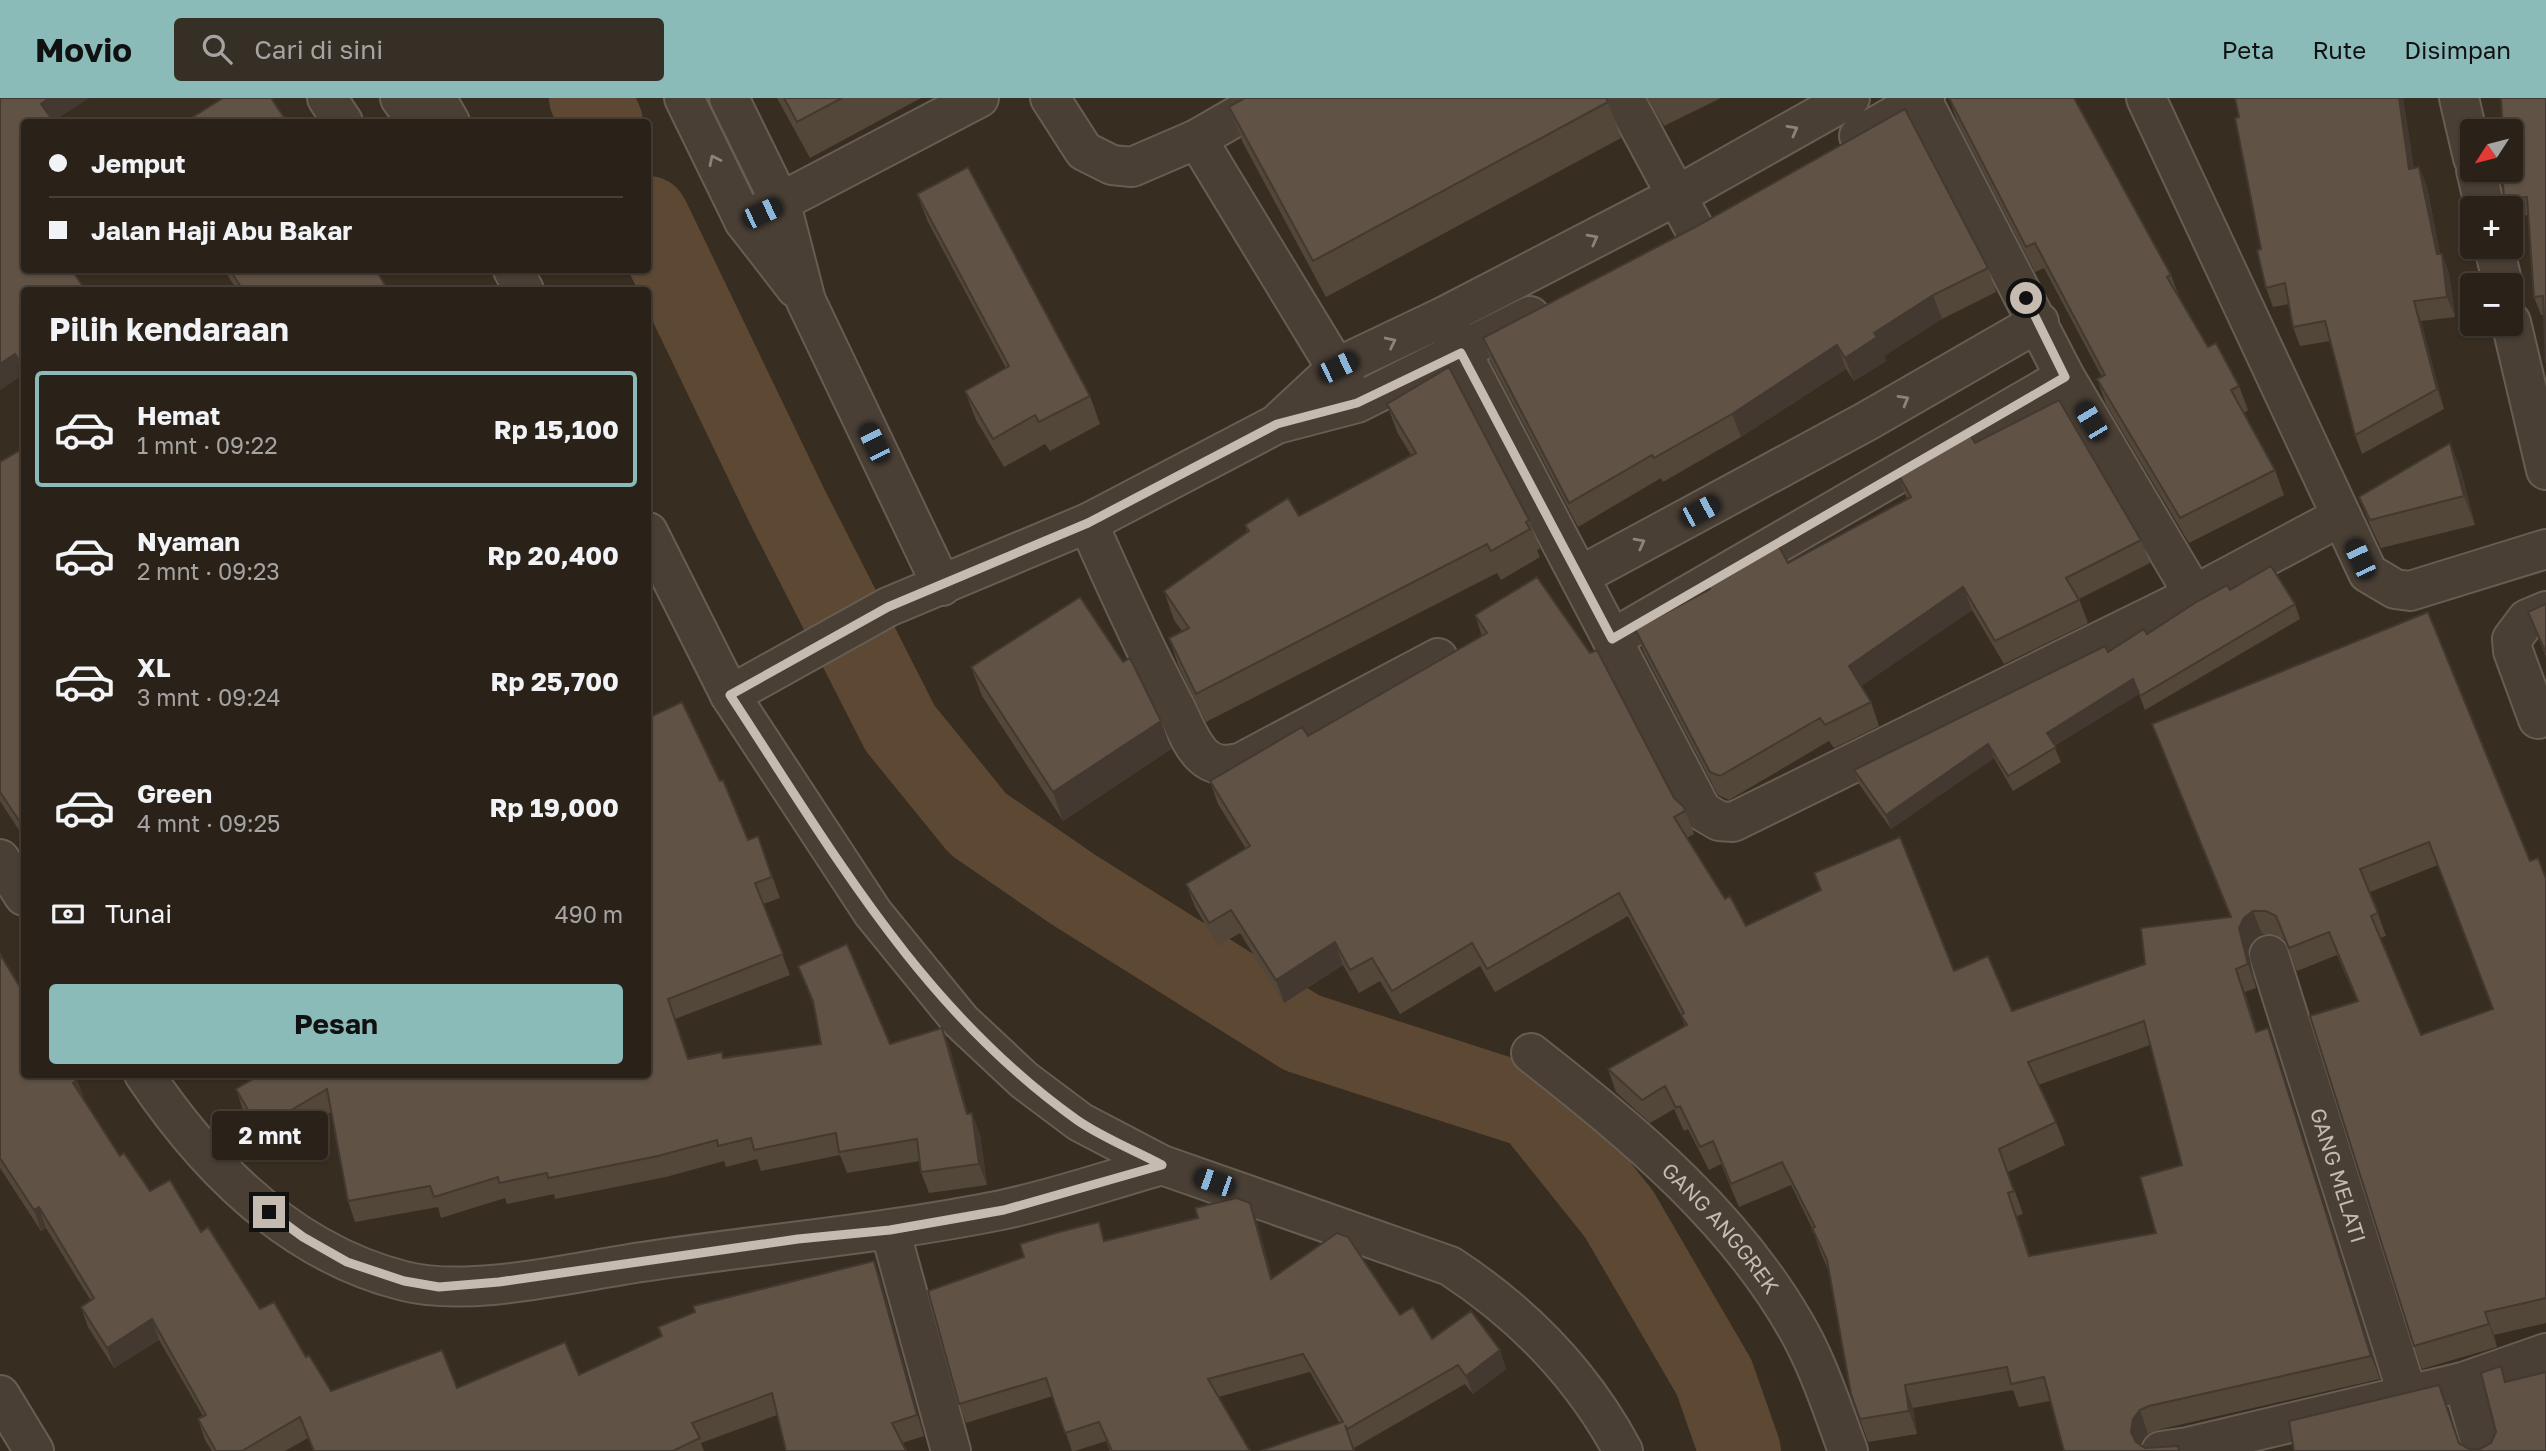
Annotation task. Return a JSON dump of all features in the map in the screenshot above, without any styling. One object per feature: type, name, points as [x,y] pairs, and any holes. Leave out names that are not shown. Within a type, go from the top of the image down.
[{"type":"street","points":[[327,98],[341,119]]},
{"type":"street","points":[[400,98],[415,119]]},
{"type":"street","points":[[436,98],[448,119]]},
{"type":"street","points":[[684,98],[744,221],[806,301]]},
{"type":"street","points":[[729,98],[780,204],[806,301],[942,586]]},
{"type":"street","points":[[744,221],[979,98]]},
{"type":"street","points":[[1050,98],[1084,150],[1112,165],[1132,167],[1197,139],[1247,103]]},
{"type":"street","points":[[1624,98],[1695,230]]},
{"type":"street","points":[[1277,424],[1338,367],[1443,317],[1676,195],[1850,98]]},
{"type":"street","points":[[2146,98],[2368,573],[2395,589],[2410,591],[2546,549]]},
{"type":"street","points":[[2459,98],[2464,119]]},
{"type":"street","points":[[1827,155],[1923,99],[2065,377],[2194,595]]},
{"type":"street","points":[[1197,139],[1338,367],[1357,403]]},
{"type":"street","points":[[1658,249],[1731,209]]},
{"type":"street","points":[[730,695],[870,617],[1088,523],[1277,424],[1357,403],[1461,353],[1559,301]]},
{"type":"street","points":[[1443,317],[1702,811],[1711,818],[1732,822],[2194,595],[2340,517]]},
{"type":"street","points":[[1580,576],[1867,421],[2039,323]]},
{"type":"street","points":[[2514,336],[2546,470]]},
{"type":"street","points":[[1612,639],[2065,377]]},
{"type":"street","points":[[1867,421],[1895,474]]},
{"type":"street","points":[[1088,523],[1140,640],[1200,754],[1216,764],[1242,762],[1438,658]]},
{"type":"street","points":[[651,539],[730,695],[873,913],[961,1021],[1024,1080],[1080,1122],[1162,1165],[1450,1266],[1493,1294],[1539,1334],[1607,1421],[1623,1451]]},
{"type":"street","points":[[2538,719],[2513,651],[2512,639],[2526,619],[2546,611]]},
{"type":"street","points":[[0,859],[21,890]]},
{"type":"street","name":"GANG MELATI","points":[[2269,955],[2408,1396]]},
{"type":"street","name":"GANG ANGGREK","points":[[1531,1053],[1620,1126],[1710,1207],[1750,1259],[1802,1337],[1848,1451]]},
{"type":"street","points":[[147,1078],[170,1114],[210,1162],[251,1199],[303,1237],[347,1262],[404,1281],[439,1287],[499,1282],[798,1239],[890,1230],[1004,1210],[1162,1165]]},
{"type":"street","points":[[890,1230],[951,1451]]},
{"type":"street","points":[[2161,1451],[2408,1396],[2463,1382],[2546,1353]]},
{"type":"street","points":[[2463,1382],[2483,1451]]},
{"type":"street","points":[[0,1395],[34,1451]]},
{"type":"building","points":[[0,98],[49,98],[41,104],[52,119],[21,119],[21,273],[74,273],[83,287],[21,287],[21,363],[15,354],[0,364]]},
{"type":"building","points":[[223,98],[271,98],[285,119],[190,119]]},
{"type":"building","points":[[784,98],[842,98],[797,122]]},
{"type":"building","points":[[1245,98],[1606,98],[1608,102],[1313,261],[1229,107]]},
{"type":"building","points":[[1949,98],[2074,98],[2171,275],[2167,277],[2208,347],[2216,343],[2239,386],[2231,390],[2275,470],[2180,518],[2097,379],[2105,375],[2035,243],[2026,247]]},
{"type":"building","points":[[2235,98],[2399,98],[2409,169],[2419,167],[2437,254],[2442,254],[2447,297],[2414,301],[2437,389],[2355,435],[2325,321],[2293,327],[2285,283],[2266,288],[2235,118],[2239,117]]},
{"type":"building","points":[[2501,98],[2546,98],[2546,363],[2543,296],[2534,297],[2527,197],[2504,196],[2503,182],[2524,182],[2524,119],[2502,119]]},
{"type":"building","points":[[1905,109],[1988,268],[1933,295],[1874,333],[1877,337],[1845,358],[1837,345],[1732,414],[1654,458],[1652,455],[1569,503],[1483,338],[1697,226]]},
{"type":"building","points":[[968,167],[1090,396],[1039,422],[1035,415],[993,439],[965,391],[1009,366],[917,194]]},
{"type":"building","points":[[232,273],[378,273],[386,287],[241,287]]},
{"type":"building","points":[[1449,367],[1529,520],[1526,522],[1530,529],[1491,551],[1487,544],[1196,694],[1169,638],[1189,628],[1164,591],[1249,531],[1245,525],[1288,498],[1299,516],[1416,453],[1387,404]]},
{"type":"building","points":[[2059,400],[2141,540],[2066,578],[2079,600],[1995,641],[1963,587],[1849,666],[1871,702],[1825,725],[1820,718],[1720,776],[1710,772],[1635,629],[1710,589],[1706,582],[1776,541],[1788,563],[1911,497],[1898,474],[1969,432],[1975,443]]},
{"type":"building","points":[[2450,443],[2464,496],[2370,520],[2359,497]]},
{"type":"building","points":[[21,450],[21,824],[0,792],[0,462]]},
{"type":"building","points":[[2271,566],[2295,604],[2140,696],[2133,679],[2047,733],[2056,747],[2008,776],[1988,744],[1886,815],[1854,770],[2105,646],[2108,652],[2144,629],[2147,634],[2227,585],[2230,590]]},
{"type":"building","points":[[1537,577],[1590,653],[1597,650],[1674,798],[1684,807],[1685,811],[1674,817],[1725,899],[1730,896],[1746,926],[1821,890],[1814,873],[1900,837],[1954,971],[1988,956],[2012,1011],[2145,964],[2141,928],[2231,917],[2152,724],[2428,612],[2530,861],[2538,858],[2546,879],[2546,1298],[2485,1312],[2489,1324],[2414,1346],[2310,1016],[2358,1001],[2329,932],[2289,948],[2276,916],[2266,911],[2253,911],[2244,918],[2239,928],[2248,964],[2236,969],[2256,1032],[2268,1028],[2371,1356],[2140,1410],[2133,1419],[2131,1432],[2136,1442],[2145,1448],[2178,1446],[2179,1451],[2064,1451],[2044,1377],[2011,1384],[2007,1367],[1905,1385],[1909,1411],[1860,1419],[1851,1394],[1827,1260],[1812,1228],[1815,1227],[1782,1162],[1731,1184],[1713,1141],[1700,1147],[1680,1106],[1676,1108],[1665,1086],[1642,1100],[1608,1069],[1687,1025],[1681,1015],[1684,1013],[1619,893],[1487,969],[1472,943],[1392,991],[1372,958],[1350,970],[1335,942],[1276,980],[1231,910],[1209,923],[1186,884],[1250,846],[1210,781],[1302,727],[1308,736],[1487,633],[1475,615]],"holes":[[[2429,842],[2493,1009],[2421,1035],[2371,916],[2378,913],[2360,869]],[[2144,1021],[2182,1165],[2140,1177],[2156,1233],[2029,1256],[2008,1193],[2014,1191],[1999,1149],[2056,1122],[2028,1062]]]},
{"type":"building","points":[[1080,597],[1123,662],[1130,658],[1161,721],[1053,792],[971,667]]},
{"type":"building","points":[[2546,604],[2546,653],[2528,612]]},
{"type":"building","points":[[682,702],[720,781],[723,780],[748,840],[758,836],[772,877],[755,883],[783,954],[668,999],[688,1059],[722,1052],[723,1058],[821,1044],[813,1001],[798,966],[847,944],[890,1044],[942,1028],[967,1114],[972,1113],[979,1164],[921,1172],[917,1139],[839,1152],[836,1133],[754,1150],[751,1138],[718,1146],[717,1140],[658,1156],[548,1178],[547,1173],[499,1183],[498,1177],[434,1197],[430,1186],[348,1201],[327,1089],[259,1129],[236,1089],[254,1078],[651,1078],[651,717]]},
{"type":"building","points":[[0,954],[21,989],[21,1078],[76,1078],[73,1083],[120,1156],[124,1153],[150,1191],[170,1180],[201,1232],[208,1227],[260,1309],[274,1302],[306,1357],[309,1355],[331,1391],[442,1350],[457,1388],[565,1342],[579,1375],[662,1336],[658,1327],[695,1312],[693,1306],[874,1261],[917,1415],[892,1423],[906,1451],[786,1451],[772,1393],[692,1423],[700,1438],[673,1451],[314,1451],[300,1417],[242,1451],[216,1451],[198,1419],[206,1415],[152,1319],[107,1348],[81,1307],[94,1298],[39,1207],[34,1210],[0,1158]]},
{"type":"building","points":[[1236,1198],[1250,1203],[1271,1279],[1337,1233],[1348,1237],[1400,1315],[1413,1307],[1432,1339],[1471,1311],[1500,1350],[1466,1376],[1458,1365],[1347,1429],[1345,1425],[1354,1451],[1260,1451],[1343,1422],[1303,1354],[1208,1379],[1250,1451],[1112,1451],[1099,1422],[1065,1433],[1046,1378],[959,1404],[928,1291],[1024,1257],[1020,1244],[1059,1232],[1099,1222],[1104,1241],[1198,1218],[1195,1208]]},
{"type":"building","points":[[2501,1366],[2505,1382],[2546,1372],[2546,1451],[2294,1451],[2289,1421],[2439,1385],[2459,1443],[2469,1449],[2480,1449],[2491,1443],[2496,1432],[2481,1373]]},
{"type":"waterway","points":[[590,98],[600,119]]},
{"type":"waterway","points":[[651,223],[787,506],[900,728],[978,824],[1074,890],[1302,1033],[1534,1108],[1619,1214],[1714,1377],[1740,1451]]},
{"type":"route","points":[[269,1212],[303,1237],[347,1262],[404,1281],[439,1287],[499,1282],[798,1239],[890,1230],[1004,1210],[1162,1165],[1080,1122],[1024,1080],[961,1021],[873,913],[730,695],[888,607],[1088,523],[1277,424],[1357,403],[1461,353],[1612,639],[2065,377],[2026,298]]}]
